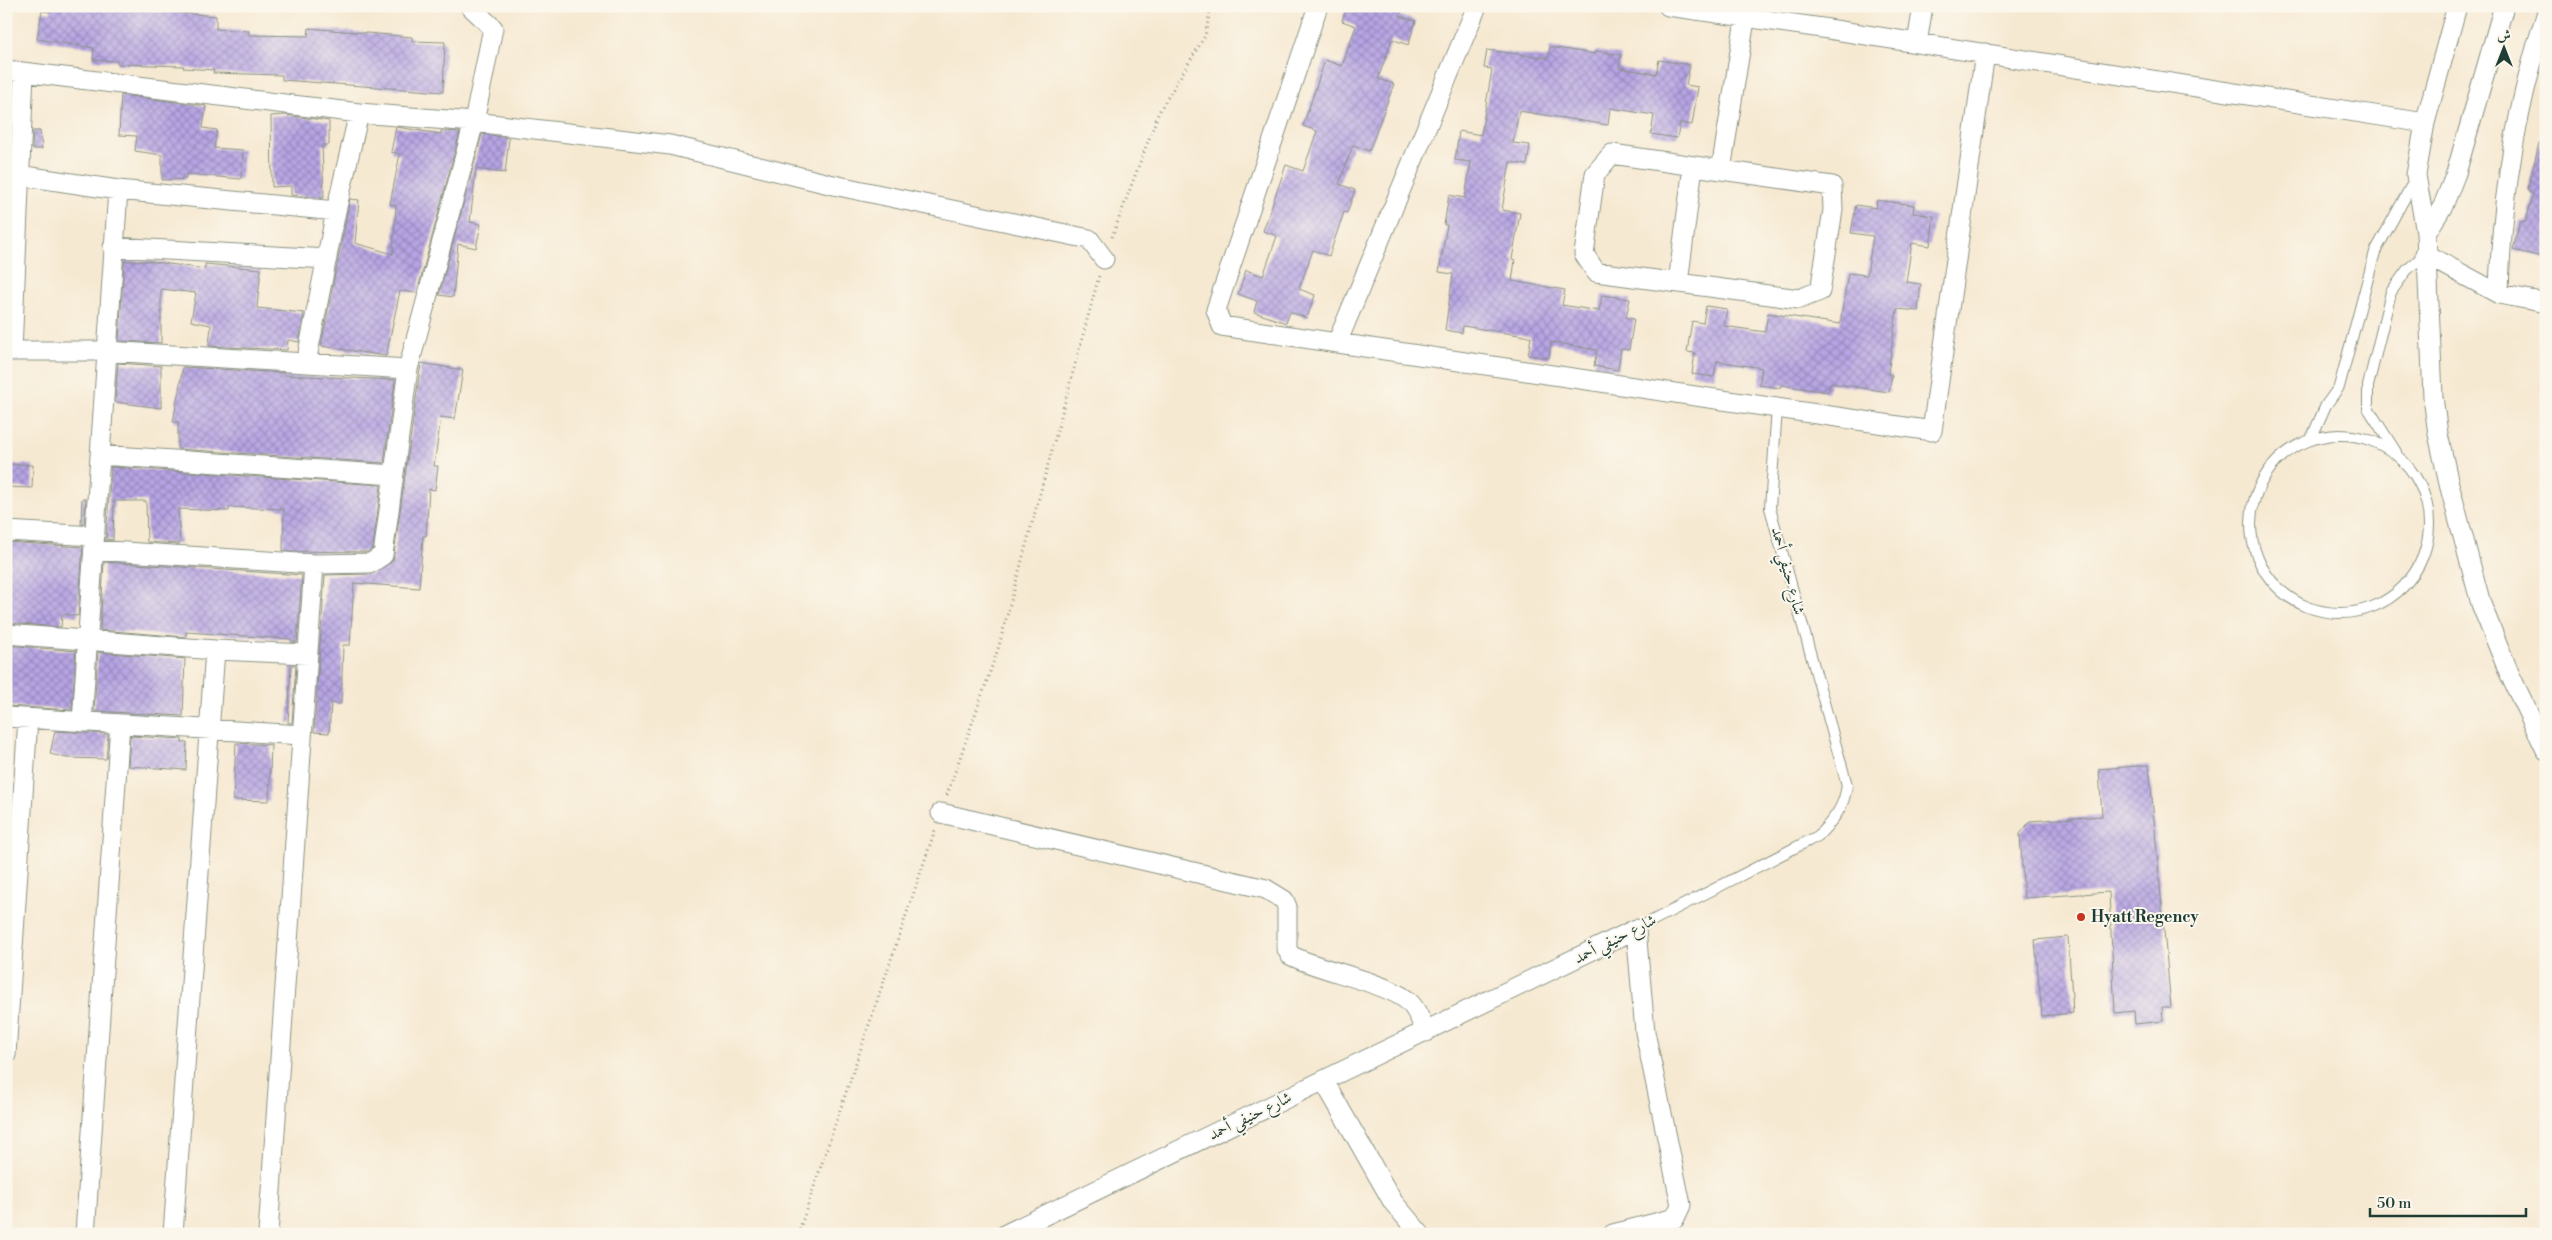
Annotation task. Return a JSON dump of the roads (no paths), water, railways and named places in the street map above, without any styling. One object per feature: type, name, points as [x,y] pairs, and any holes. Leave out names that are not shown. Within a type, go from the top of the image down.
[{"type":"street","points":[[6,531],[94,543],[314,564],[371,563],[383,555],[408,369],[474,122],[493,28],[470,6]]},
{"type":"street","points":[[1318,6],[1216,310],[1222,326],[1932,430],[1985,54]]},
{"type":"street","points":[[1337,343],[1478,6]]},
{"type":"street","points":[[1668,6],[1746,12],[1985,54],[2425,123]]},
{"type":"street","points":[[1918,43],[1923,6]]},
{"type":"street","points":[[2457,6],[2425,123],[2416,176],[2426,233],[2425,254],[2433,397],[2438,434],[2449,484],[2481,604],[2510,674],[2546,750]]},
{"type":"street","points":[[2426,233],[2443,206],[2456,173],[2504,6]]},
{"type":"street","points":[[1721,170],[1746,12]]},
{"type":"street","points":[[2499,294],[2500,244],[2514,139],[2546,15]]},
{"type":"street","points":[[408,369],[106,351],[9,351],[12,244],[18,175],[15,72],[359,113],[474,122],[670,145],[829,184],[1089,239],[1104,259]]},
{"type":"street","points":[[306,363],[336,211],[359,113]]},
{"type":"street","points":[[1612,154],[1721,170],[1832,186],[1833,210],[1820,291],[1799,299],[1596,272],[1584,254],[1595,174],[1612,154]]},
{"type":"street","points":[[1678,283],[1693,166]]},
{"type":"street","points":[[18,175],[118,190],[336,211]]},
{"type":"street","points":[[82,722],[118,190]]},
{"type":"street","points":[[113,247],[327,260]]},
{"type":"street","points":[[2425,254],[2499,294],[2546,303]]},
{"type":"street","points":[[100,455],[394,475]]},
{"type":"street","points":[[268,1234],[314,564]]},
{"type":"street","points":[[6,634],[215,650],[308,654]]},
{"type":"street","points":[[173,1234],[215,650]]},
{"type":"street","points":[[6,717],[302,735]]},
{"type":"street","points":[[6,1055],[15,793],[28,718]]},
{"type":"street","points":[[85,1234],[120,724]]},
{"type":"street","points":[[941,813],[1271,891],[1284,900],[1287,907],[1287,949],[1290,955],[1384,988],[1406,1000],[1412,1005],[1426,1032]]},
{"type":"street","points":[[1613,1234],[1675,1218],[1681,1205],[1644,1032],[1636,928]]},
{"type":"street","name":"شارع حنيفي أحمد","points":[[1006,1234],[1426,1032],[1636,928]]},
{"type":"street","points":[[1324,1081],[1393,1202],[1420,1234]]},
{"type":"lane","points":[[2310,439],[2326,405],[2339,387],[2375,252],[2416,176]]},
{"type":"lane","points":[[2398,455],[2371,439],[2340,434],[2310,439],[2283,454],[2263,478],[2251,506],[2251,538],[2262,569],[2282,593],[2309,608],[2340,614],[2371,608],[2400,590],[2420,566],[2429,536],[2428,505],[2418,479],[2398,455],[2368,408],[2368,386],[2391,292],[2407,270],[2425,254]]},
{"type":"lane","name":"شارع حنيفي أحمد","points":[[1636,928],[1818,836],[1833,819],[1844,802],[1847,785],[1770,508],[1777,408]]},
{"type":"place","name":"Hyatt Regency","points":[[2081,917]]}]
